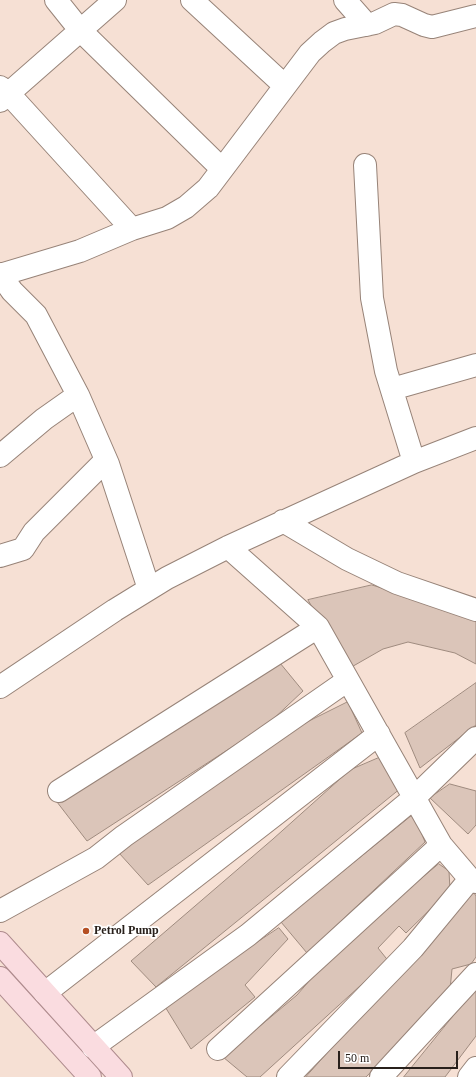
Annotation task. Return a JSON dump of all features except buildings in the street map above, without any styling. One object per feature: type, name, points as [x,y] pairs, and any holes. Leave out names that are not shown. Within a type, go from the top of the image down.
[{"type":"main road","points":[[0,943],[121,1077]]},
{"type":"main road","points":[[0,978],[90,1077]]},
{"type":"street","points":[[56,0],[80,30],[222,169]]},
{"type":"street","points":[[115,0],[3,94],[132,229]]},
{"type":"street","points":[[192,0],[285,86]]},
{"type":"street","points":[[345,0],[367,25]]},
{"type":"street","points":[[149,589],[106,460],[78,396],[36,315],[12,291],[0,275],[80,251],[132,229],[167,218],[186,207],[208,188],[310,53],[334,33],[345,29],[375,23],[394,14],[402,15],[432,27],[476,16]]},
{"type":"street","points":[[365,165],[372,298],[383,358],[414,462]]},
{"type":"street","points":[[392,389],[476,365]]},
{"type":"street","points":[[0,456],[44,419],[78,396]]},
{"type":"street","points":[[0,686],[109,614],[167,578],[283,521],[414,462],[476,438]]},
{"type":"street","points":[[0,556],[23,548],[34,532],[106,460]]},
{"type":"street","points":[[283,521],[347,559],[397,583],[476,610]]},
{"type":"street","points":[[228,547],[318,627],[441,845],[473,881],[413,948],[288,1077]]},
{"type":"street","points":[[59,791],[318,627]]},
{"type":"street","points":[[0,911],[96,858],[130,831],[348,680]]},
{"type":"street","points":[[45,992],[379,734]]},
{"type":"street","points":[[94,1047],[248,935],[415,798],[476,738]]},
{"type":"street","points":[[218,1049],[441,845]]},
{"type":"street","points":[[381,1077],[476,974]]},
{"type":"street","points":[[469,1077],[476,1068]]},
{"type":"place","name":"Petrol Pump","points":[[86,931]]}]
